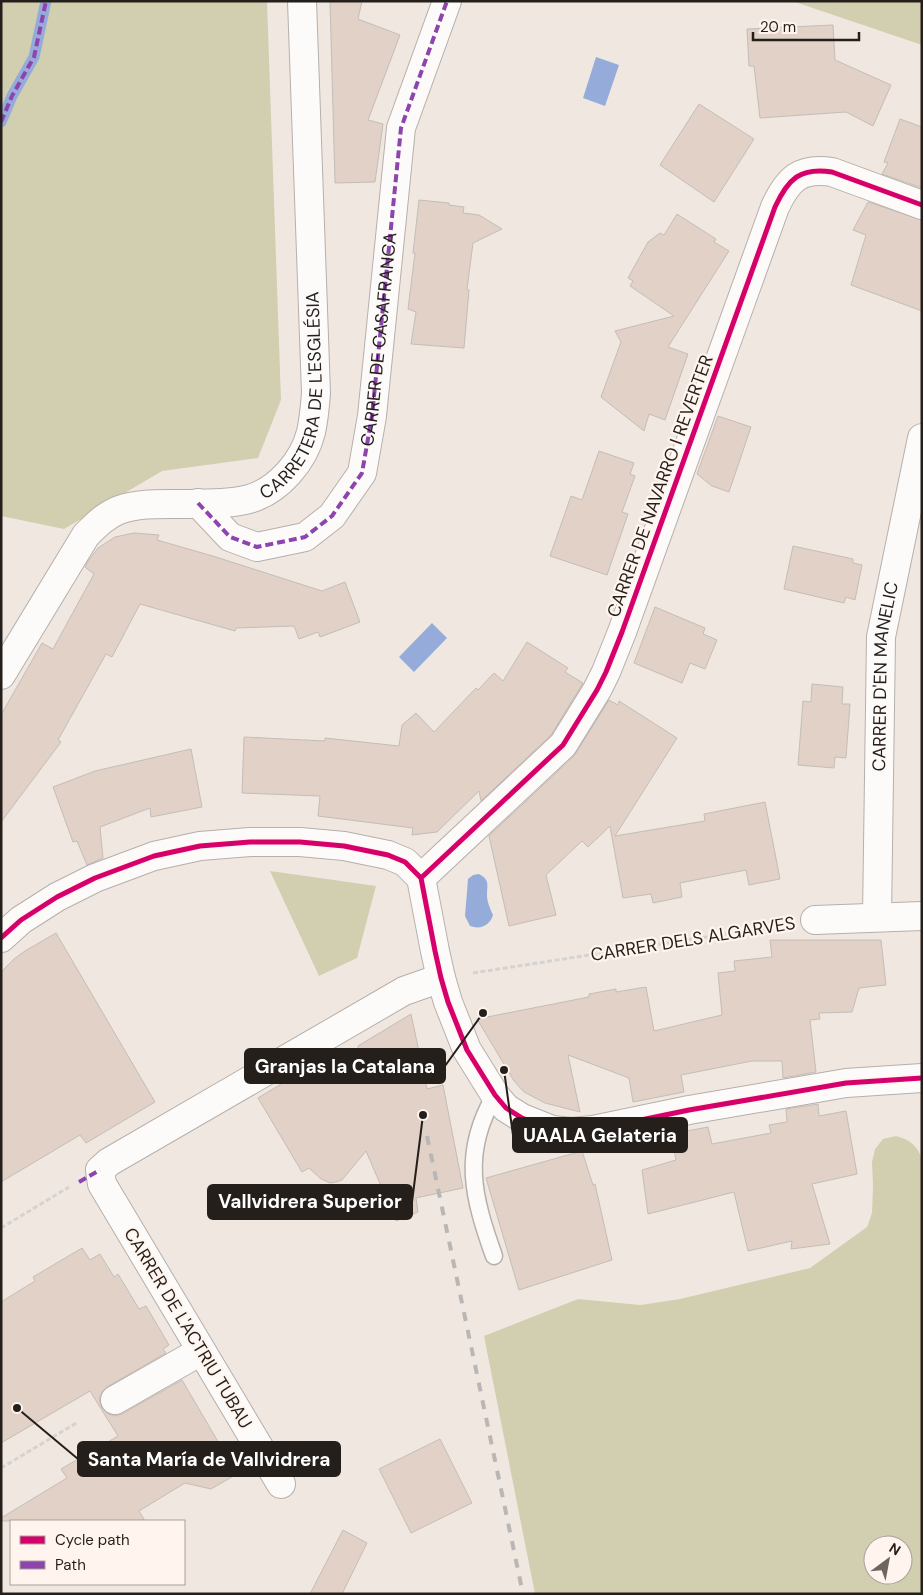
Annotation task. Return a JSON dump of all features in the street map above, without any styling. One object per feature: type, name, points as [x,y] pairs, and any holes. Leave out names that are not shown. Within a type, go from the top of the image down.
[{"type":"street","name":"CARRETERA DE L'ESGLÉSIA","points":[[1,676],[86,535],[98,522],[120,510],[142,505],[234,502],[250,499],[268,491],[281,482],[294,466],[311,433],[316,394],[302,1]]},
{"type":"street","name":"CARRER DE CASAFRANCA","points":[[198,504],[230,537],[257,547],[305,537],[332,516],[362,473],[372,416],[401,128],[447,1]]},
{"type":"street","name":"CARRER DE NAVARRO I REVERTER","points":[[421,878],[563,745],[597,690],[625,623],[775,207],[786,186],[805,172],[818,170],[832,172],[922,205]]},
{"type":"street","name":"CARRER D'EN MANELIC","points":[[877,918],[881,637],[922,438]]},
{"type":"street","points":[[1,938],[21,920],[57,897],[95,878],[154,856],[200,846],[250,842],[300,842],[344,846],[388,855],[405,862],[421,878],[434,951],[453,976],[448,1002],[467,1050],[495,1095],[506,1108],[522,1118],[552,1130],[571,1132],[593,1130],[690,1110],[846,1083],[922,1078]]},
{"type":"street","name":"CARRER DELS ALGARVES","points":[[815,920],[922,916]]},
{"type":"street","name":"CARRER DE L'ACTRIU TUBAU","points":[[281,1484],[102,1184],[100,1170],[110,1162],[404,991],[453,976]]},
{"type":"street","points":[[114,1400],[201,1350]]},
{"type":"lane","points":[[494,1256],[480,1215],[472,1170],[476,1140],[486,1111],[495,1095]]},
{"type":"path","points":[[1,1228],[71,1186]]},
{"type":"path","points":[[1,1468],[78,1422]]},
{"type":"shaded area","points":[[1,1],[267,1],[281,400],[258,458],[162,471],[64,529],[1,516]]},
{"type":"shaded area","points":[[792,1],[922,1],[922,45]]},
{"type":"shaded area","points":[[270,871],[376,886],[357,958],[319,976]]},
{"type":"shaded area","points":[[896,1136],[912,1144],[918,1150],[922,1159],[922,1594],[535,1594],[484,1336],[578,1299],[640,1305],[680,1299],[810,1268],[867,1227],[872,1213],[872,1162],[875,1149],[883,1139]]},
{"type":"water","points":[[596,57],[619,65],[605,106],[583,98]]},
{"type":"water","points":[[432,623],[447,638],[414,672],[399,657]]},
{"type":"water","points":[[479,874],[486,880],[489,905],[493,915],[487,924],[481,927],[470,926],[465,916],[468,879],[473,875]]},
{"type":"building","points":[[330,1],[362,1],[358,19],[400,35],[368,120],[383,124],[375,182],[335,183]]},
{"type":"building","points":[[833,25],[835,60],[891,85],[873,126],[846,112],[760,118],[754,66],[749,66],[747,29]]},
{"type":"building","points":[[699,104],[754,139],[714,202],[660,165]]},
{"type":"building","points":[[900,119],[922,127],[922,188],[882,174],[888,163],[884,162]]},
{"type":"building","points":[[419,200],[449,203],[449,205],[464,207],[463,213],[479,215],[502,229],[473,243],[467,289],[469,290],[464,348],[411,344],[416,312],[408,309]]},
{"type":"building","points":[[868,202],[922,220],[922,311],[851,285],[866,235],[853,230]]},
{"type":"building","points":[[677,214],[716,239],[714,242],[729,251],[668,347],[688,354],[665,420],[649,414],[644,431],[601,397],[621,342],[615,331],[674,316],[630,286],[633,281],[628,278],[648,242],[660,233],[664,235]]},
{"type":"building","points":[[718,416],[751,427],[729,492],[712,486],[697,474]]},
{"type":"building","points":[[599,451],[634,463],[630,474],[635,476],[622,512],[628,514],[607,575],[550,556],[571,496],[582,500]]},
{"type":"building","points":[[134,533],[159,535],[157,540],[322,591],[345,582],[360,622],[320,637],[318,632],[299,639],[294,626],[236,628],[235,631],[140,604],[112,657],[106,654],[58,740],[61,742],[1,822],[1,715],[42,643],[53,649],[94,574],[85,567],[89,560],[98,548],[115,537]]},
{"type":"building","points":[[793,546],[853,559],[853,563],[862,565],[855,600],[846,597],[844,603],[784,589]]},
{"type":"building","points":[[655,607],[705,628],[703,634],[717,640],[705,669],[690,663],[682,683],[634,663]]},
{"type":"building","points":[[527,642],[568,668],[565,672],[583,683],[551,735],[481,801],[479,791],[437,832],[412,835],[413,828],[318,816],[320,796],[242,793],[244,737],[325,741],[325,738],[399,746],[402,725],[416,713],[434,732],[476,688],[478,690],[494,673],[503,681]]},
{"type":"building","points":[[812,684],[843,687],[842,704],[850,704],[846,758],[835,757],[834,768],[798,765],[803,701],[811,702]]},
{"type":"building","points":[[609,700],[618,705],[619,701],[677,738],[615,836],[705,821],[704,814],[765,802],[780,879],[749,885],[746,870],[680,883],[682,897],[653,903],[651,894],[623,898],[610,826],[588,847],[582,841],[546,875],[556,915],[509,926],[489,836],[574,756]]},
{"type":"building","points":[[191,749],[202,807],[151,817],[150,808],[100,827],[103,858],[87,865],[77,841],[73,842],[53,787],[95,771]]},
{"type":"building","points":[[56,933],[155,1102],[86,1143],[80,1135],[1,1182],[1,972],[25,951]]},
{"type":"building","points":[[770,940],[881,940],[886,985],[859,988],[852,1012],[819,1013],[820,1019],[810,1020],[816,1072],[783,1078],[782,1061],[752,1061],[681,1075],[684,1092],[633,1102],[629,1078],[568,1055],[580,1112],[545,1103],[524,1092],[514,1081],[477,1019],[589,997],[589,994],[616,989],[616,992],[646,987],[654,1031],[722,1015],[718,973],[735,971],[734,961],[772,957]]},
{"type":"building","points":[[411,1014],[427,1089],[443,1085],[463,1188],[416,1198],[418,1212],[396,1221],[366,1151],[342,1180],[336,1182],[330,1183],[321,1179],[309,1168],[302,1172],[258,1098],[311,1066],[318,1079],[359,1055],[358,1046]]},
{"type":"building","points":[[818,1104],[819,1116],[846,1111],[857,1174],[812,1184],[830,1244],[791,1249],[792,1241],[748,1251],[734,1192],[648,1214],[642,1170],[676,1160],[671,1134],[708,1127],[712,1144],[771,1133],[769,1125],[787,1122],[786,1109]]},
{"type":"building","points":[[582,1151],[593,1185],[595,1184],[612,1260],[519,1290],[486,1178]]},
{"type":"building","points":[[82,1248],[90,1260],[100,1254],[114,1277],[118,1274],[139,1309],[146,1306],[169,1345],[163,1349],[166,1353],[107,1387],[99,1399],[102,1408],[114,1416],[122,1414],[182,1380],[237,1474],[211,1489],[185,1483],[139,1511],[144,1520],[1,1521],[1,1518],[67,1478],[61,1469],[118,1436],[90,1391],[1,1443],[1,1302],[35,1281],[33,1277]]},
{"type":"building","points":[[440,1439],[472,1503],[411,1533],[379,1469]]},
{"type":"building","points":[[343,1530],[367,1543],[342,1594],[310,1594]]},
{"type":"waterway","points":[[1,122],[12,96],[34,57],[46,1]]},
{"type":"railway","points":[[427,1136],[523,1594]]},
{"type":"marked path","points":[[1,122],[12,96],[34,57],[46,1]]},
{"type":"marked path","points":[[198,503],[230,537],[257,547],[305,537],[332,516],[362,473],[372,416],[401,128],[447,1]]},
{"type":"marked path","points":[[79,1182],[100,1170]]},
{"type":"cycle path","points":[[421,878],[563,745],[597,690],[622,632],[775,207],[790,182],[803,173],[811,171],[832,172],[922,205]]},
{"type":"cycle path","points":[[1,938],[21,920],[57,897],[95,878],[154,856],[200,846],[250,842],[300,842],[344,846],[388,855],[405,862],[421,878],[441,978],[448,1002],[467,1050],[495,1095],[506,1108],[522,1118],[552,1130],[571,1132],[593,1130],[689,1110],[846,1083],[922,1078]]},
{"type":"place","name":"Granjas la Catalana","points":[[483,1013]]},
{"type":"place","name":"UAALA Gelateria","points":[[504,1070]]},
{"type":"place","name":"Vallvidrera Superior","points":[[423,1115]]},
{"type":"place","name":"Santa María de Vallvidrera","points":[[17,1408]]}]
